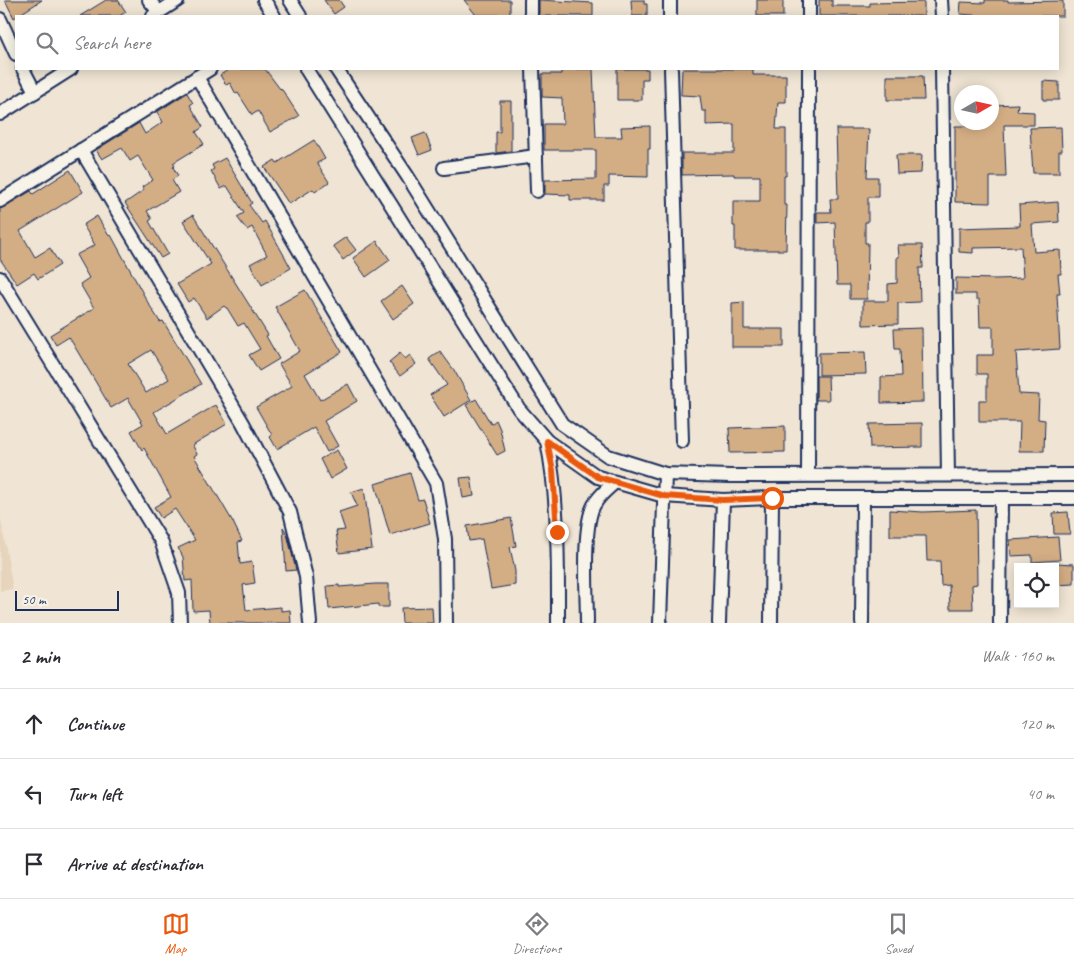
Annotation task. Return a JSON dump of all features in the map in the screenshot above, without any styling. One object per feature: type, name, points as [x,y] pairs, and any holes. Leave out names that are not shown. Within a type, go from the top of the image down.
[{"type":"street","points":[[149,0],[156,14],[178,0]]},
{"type":"street","points":[[264,0],[273,15]]},
{"type":"street","points":[[290,0],[298,15]]},
{"type":"street","points":[[531,0],[531,15]]},
{"type":"street","points":[[670,0],[670,15]]},
{"type":"street","points":[[809,0],[809,15]]},
{"type":"street","points":[[941,0],[942,15]]},
{"type":"street","points":[[0,20],[15,52]]},
{"type":"street","points":[[23,70],[34,92]]},
{"type":"street","points":[[0,114],[69,70]]},
{"type":"street","points":[[0,202],[208,70]]},
{"type":"street","points":[[307,70],[518,409],[547,441],[598,477],[664,496],[723,500],[772,498],[1074,498]]},
{"type":"street","points":[[337,70],[408,177],[562,424],[608,456],[665,474],[730,476],[1074,475]]},
{"type":"street","points":[[533,70],[537,191]]},
{"type":"street","points":[[672,70],[682,441]]},
{"type":"street","points":[[808,475],[809,70]]},
{"type":"street","points":[[942,70],[948,475]]},
{"type":"street","points":[[197,77],[436,483],[445,539],[446,623]]},
{"type":"street","points":[[81,150],[243,423],[290,512],[306,577],[310,623]]},
{"type":"street","points":[[444,168],[536,156]]},
{"type":"street","points":[[0,278],[161,541],[180,593],[180,623]]},
{"type":"street","points":[[547,441],[553,470],[556,500],[558,623]]},
{"type":"street","points":[[660,623],[665,474]]},
{"type":"street","points":[[587,623],[587,542],[590,515],[600,496],[615,482]]},
{"type":"street","points":[[771,623],[772,498]]},
{"type":"street","points":[[862,623],[863,498]]},
{"type":"street","points":[[1000,623],[1001,498]]},
{"type":"street","points":[[719,623],[723,500]]},
{"type":"shaded area","points":[[0,514],[13,589],[0,591]]},
{"type":"building","points":[[5,0],[42,0],[19,15],[15,15],[14,18]]},
{"type":"building","points":[[106,0],[118,0],[126,12],[121,15],[82,15]]},
{"type":"building","points":[[324,0],[339,0],[344,7],[334,14]]},
{"type":"building","points":[[464,0],[510,0],[510,15],[476,15]]},
{"type":"building","points":[[539,0],[593,3],[593,15],[539,15]]},
{"type":"building","points":[[631,0],[644,0],[644,4],[647,4],[647,15],[632,15]]},
{"type":"building","points":[[757,0],[783,0],[783,15],[757,15]]},
{"type":"building","points":[[819,0],[832,0],[832,6],[870,6],[870,3],[924,2],[924,15],[819,15]]},
{"type":"building","points":[[985,0],[1008,0],[1008,2],[1063,1],[1063,16],[960,14],[961,2],[985,3]]},
{"type":"building","points":[[228,70],[266,70],[281,88],[299,116],[270,132],[258,111],[252,115],[230,83],[226,85],[220,75]]},
{"type":"building","points":[[561,70],[593,70],[596,137],[622,137],[621,127],[650,126],[648,177],[609,176],[609,186],[604,186],[604,200],[570,200],[570,195],[545,194],[545,180],[596,179],[596,150],[544,150],[544,124],[563,124],[562,98],[542,97],[542,74],[561,74]]},
{"type":"building","points":[[617,70],[648,70],[648,79],[642,79],[642,100],[617,100]]},
{"type":"building","points":[[682,70],[753,70],[753,75],[786,75],[786,102],[778,102],[776,129],[786,129],[784,205],[787,205],[786,250],[735,250],[733,201],[760,201],[760,176],[734,176],[734,174],[682,175],[682,153],[734,153],[734,124],[706,125],[706,111],[702,111],[700,96],[681,95]]},
{"type":"building","points":[[887,76],[923,76],[924,100],[887,100]]},
{"type":"building","points":[[1043,81],[1059,82],[1059,100],[1043,100]]},
{"type":"building","points":[[187,93],[193,103],[190,105],[203,127],[196,132],[204,144],[173,163],[178,176],[172,180],[179,192],[147,211],[152,219],[149,221],[168,254],[161,258],[125,203],[144,190],[142,187],[153,180],[138,156],[130,161],[122,148],[102,159],[96,150],[139,123],[145,134],[163,122],[157,112]]},
{"type":"building","points":[[500,101],[511,101],[511,151],[496,153],[496,132],[500,132]]},
{"type":"building","points":[[1018,104],[1017,111],[1034,112],[1034,125],[1004,125],[1006,177],[990,177],[990,203],[955,202],[955,130],[999,130],[999,105]]},
{"type":"building","points":[[1061,127],[1062,151],[1059,151],[1059,173],[1033,173],[1030,128]]},
{"type":"building","points":[[836,129],[869,129],[867,177],[878,177],[878,197],[868,197],[868,222],[865,222],[865,243],[868,243],[867,299],[850,299],[850,285],[837,285],[835,222],[817,223],[817,212],[831,212],[830,199],[838,199]]},
{"type":"building","points":[[425,133],[432,150],[419,155],[412,138]]},
{"type":"building","points":[[314,140],[325,159],[317,163],[329,182],[315,192],[313,189],[289,204],[264,167],[275,160],[277,163]]},
{"type":"building","points":[[896,155],[922,155],[921,173],[897,174]]},
{"type":"building","points":[[225,158],[252,203],[249,205],[262,223],[265,221],[291,268],[262,285],[250,264],[267,255],[252,227],[247,230],[237,217],[244,213],[227,186],[221,189],[211,171],[214,169],[212,165]]},
{"type":"building","points":[[70,170],[83,192],[20,231],[35,257],[50,248],[60,265],[38,279],[34,273],[17,284],[0,259],[0,209],[31,191],[33,194]]},
{"type":"building","points":[[1058,202],[1059,222],[1032,224],[1034,252],[1060,250],[1061,274],[1058,274],[1060,294],[1057,294],[1060,349],[1016,352],[1019,394],[1039,395],[1038,419],[1045,420],[1044,451],[1019,451],[1020,422],[979,422],[979,400],[987,400],[987,374],[977,374],[977,355],[993,355],[993,327],[980,327],[979,299],[976,299],[976,294],[956,294],[956,278],[1023,278],[1021,247],[973,248],[973,253],[959,252],[959,228],[1020,226],[1019,205]]},
{"type":"building","points":[[193,215],[268,335],[266,336],[279,359],[259,371],[249,355],[260,349],[244,323],[238,326],[224,306],[207,318],[194,298],[188,302],[177,284],[211,264],[183,221]]},
{"type":"building","points":[[97,216],[109,236],[111,235],[160,322],[163,321],[201,384],[154,412],[167,434],[216,405],[227,424],[194,444],[193,446],[197,454],[194,456],[233,522],[242,541],[238,542],[240,564],[252,562],[255,583],[243,585],[246,610],[281,607],[281,611],[290,610],[291,623],[210,623],[209,610],[193,611],[192,580],[185,581],[183,557],[178,548],[195,540],[175,509],[161,518],[154,507],[171,497],[144,448],[142,450],[131,431],[143,424],[128,398],[111,408],[69,337],[56,345],[50,335],[94,308],[80,284],[89,278],[76,255],[95,245],[83,225]],"holes":[[[151,350],[169,379],[146,393],[128,364]]]},
{"type":"building","points":[[346,237],[356,250],[343,260],[333,246]]},
{"type":"building","points":[[377,241],[390,260],[366,277],[353,258]]},
{"type":"building","points":[[898,245],[922,245],[923,268],[919,268],[920,302],[898,303],[898,324],[863,325],[863,301],[888,301],[888,284],[897,283]]},
{"type":"building","points":[[402,286],[414,304],[393,319],[381,301]]},
{"type":"building","points":[[305,290],[342,352],[305,374],[320,400],[348,384],[357,401],[324,421],[338,446],[327,452],[314,427],[277,449],[270,437],[272,435],[256,407],[292,386],[279,364],[300,351],[275,307]]},
{"type":"building","points":[[744,302],[744,329],[784,329],[784,347],[732,347],[732,303]]},
{"type":"building","points":[[922,328],[923,402],[881,403],[881,377],[901,376],[900,349],[895,349],[894,329]]},
{"type":"building","points":[[440,351],[454,370],[471,400],[444,417],[430,395],[447,385],[429,359]]},
{"type":"building","points":[[865,352],[866,374],[819,375],[819,353]]},
{"type":"building","points":[[400,353],[405,359],[410,355],[416,364],[400,376],[389,362]]},
{"type":"building","points":[[816,376],[828,376],[829,400],[816,400]]},
{"type":"building","points":[[476,399],[491,424],[496,420],[500,429],[505,451],[497,455],[466,405]]},
{"type":"building","points":[[922,423],[922,447],[870,448],[869,424]]},
{"type":"building","points":[[785,426],[785,452],[730,453],[729,428]]},
{"type":"building","points":[[337,450],[347,469],[330,479],[320,459]]},
{"type":"building","points":[[410,473],[418,500],[423,499],[430,523],[390,535],[375,484]]},
{"type":"building","points":[[471,477],[474,496],[463,498],[460,478]]},
{"type":"building","points":[[364,488],[372,549],[339,553],[336,531],[345,530],[339,512],[357,506],[351,492]]},
{"type":"building","points":[[890,510],[923,512],[976,510],[977,584],[972,585],[973,609],[950,609],[949,585],[941,586],[940,561],[927,561],[926,536],[890,536]]},
{"type":"building","points":[[1068,512],[1070,534],[1054,534],[1053,513]]},
{"type":"building","points":[[511,518],[516,546],[510,547],[515,571],[515,585],[491,589],[482,539],[469,541],[467,526]]},
{"type":"building","points":[[283,527],[287,534],[296,570],[286,571]]},
{"type":"building","points":[[1058,537],[1060,560],[1032,562],[1032,555],[1011,556],[1010,540]]},
{"type":"building","points":[[1059,563],[1074,564],[1074,584],[1059,585]]},
{"type":"building","points":[[389,584],[389,607],[378,607],[378,604],[329,609],[327,586]]},
{"type":"building","points":[[432,607],[433,623],[402,623],[401,608]]},
{"type":"route","points":[[557,532],[553,470],[547,441],[598,477],[664,496],[723,500],[772,498]]}]
